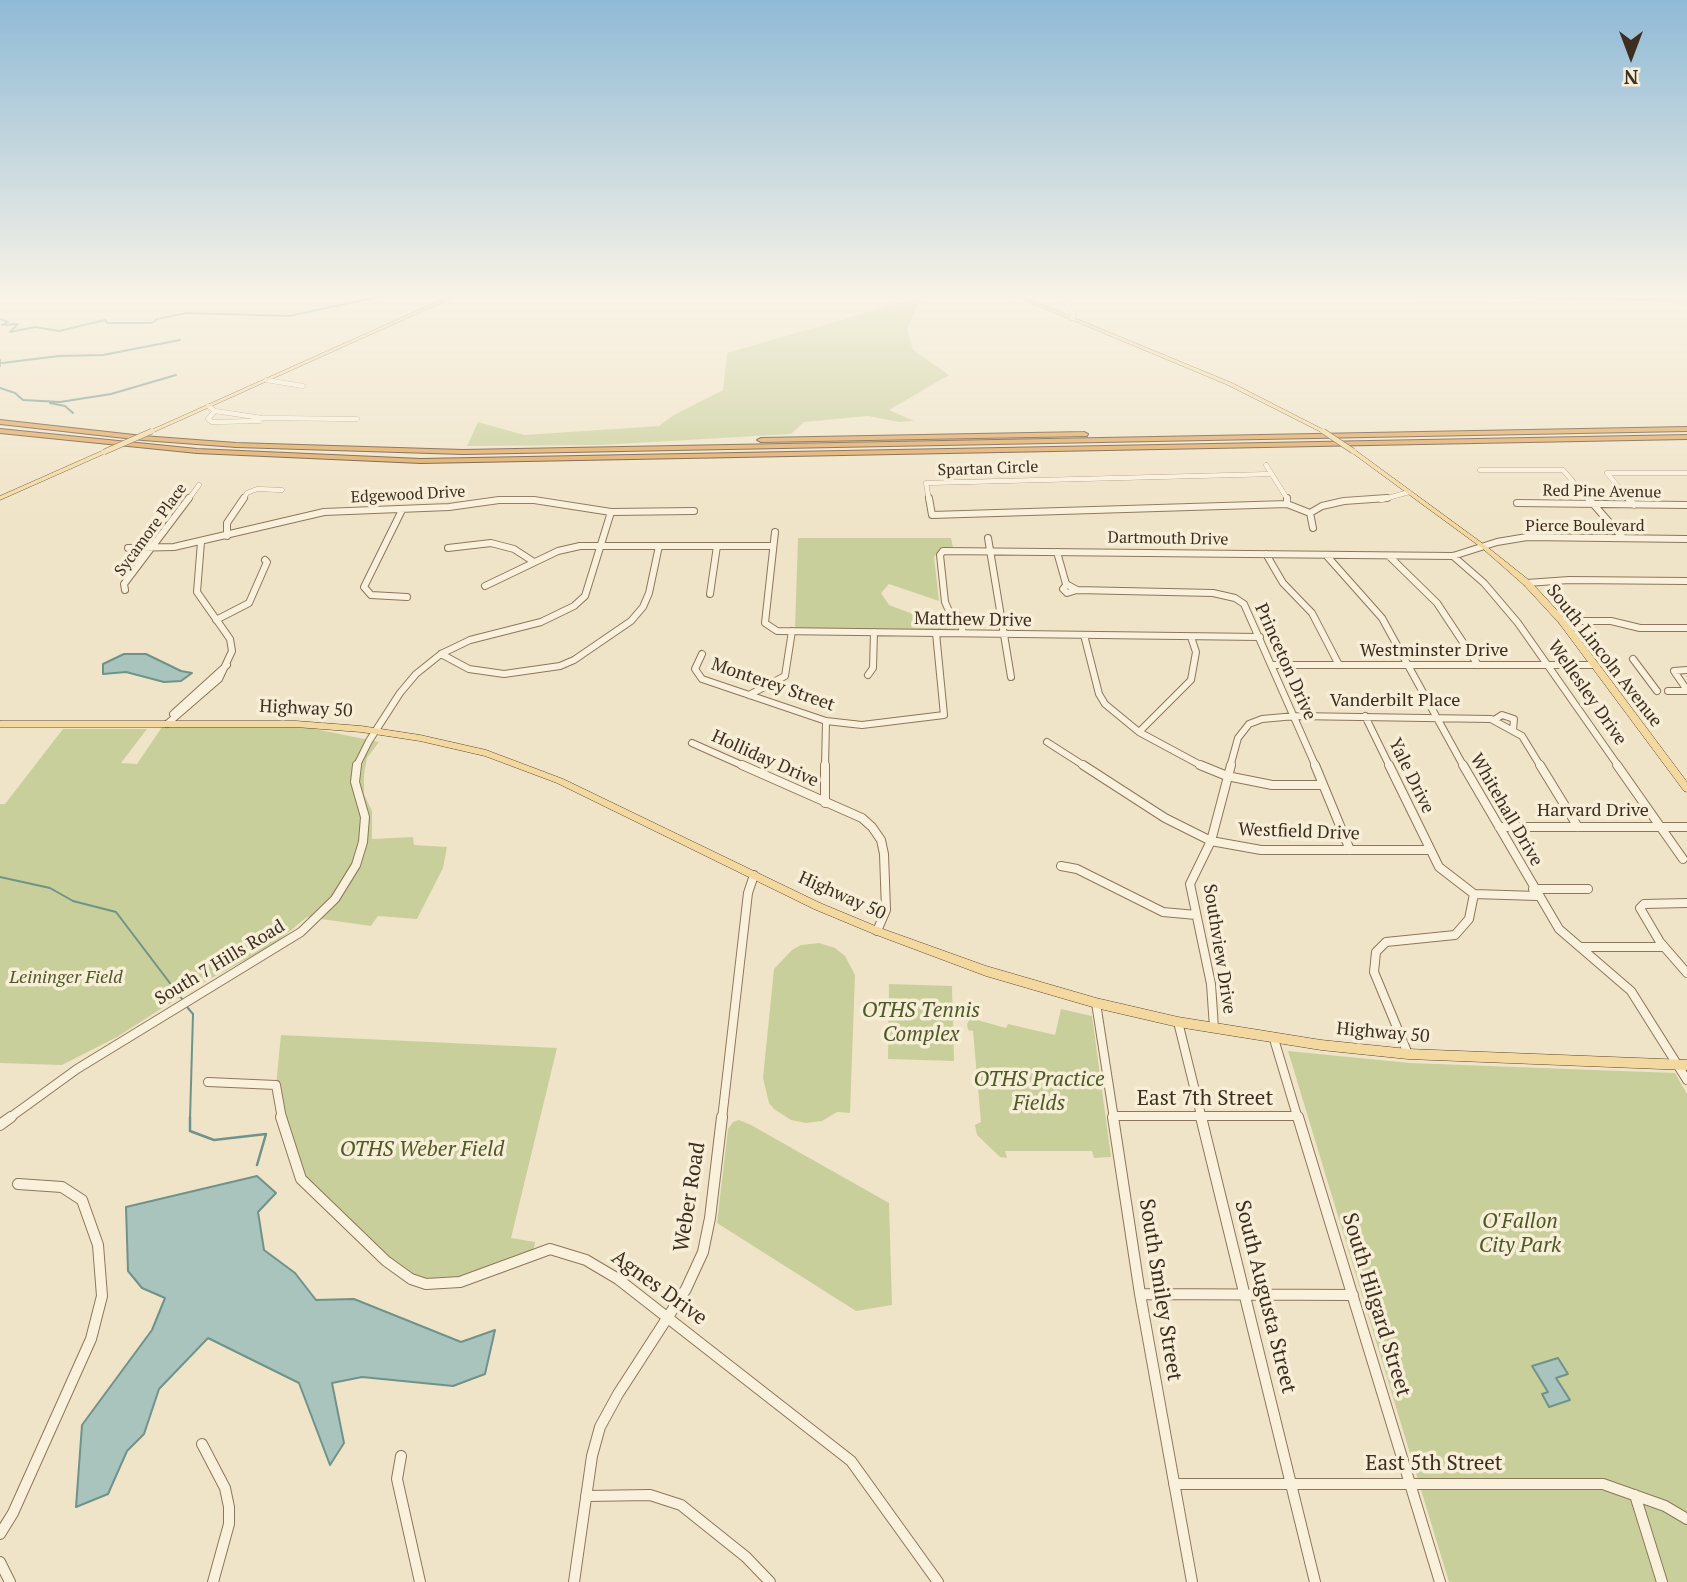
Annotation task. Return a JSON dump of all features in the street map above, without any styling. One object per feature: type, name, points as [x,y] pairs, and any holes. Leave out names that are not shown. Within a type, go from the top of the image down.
[{"type":"highway","points":[[0,422],[119,436],[225,444],[463,452],[1687,429]]},
{"type":"highway","points":[[0,431],[107,444],[235,454],[485,461],[1687,437]]},
{"type":"main road","points":[[0,498],[289,370]]},
{"type":"main road","name":"South Lincoln Avenue","points":[[1196,370],[1322,431],[1484,547],[1527,583],[1562,621],[1687,789]]},
{"type":"main road","name":"Highway 50","points":[[0,724],[170,721],[296,724],[375,731],[459,746],[511,762],[594,796],[754,875],[877,931],[998,975],[1096,1003],[1178,1022],[1274,1039],[1408,1054],[1683,1065]]},
{"type":"street","points":[[266,380],[303,386]]},
{"type":"street","points":[[208,406],[215,411],[264,420]]},
{"type":"street","points":[[215,411],[209,421],[356,419]]},
{"type":"street","points":[[1266,465],[1288,503]]},
{"type":"street","points":[[1480,470],[1559,469],[1570,476],[1623,538]]},
{"type":"street","points":[[1634,505],[1607,473],[1687,473]]},
{"type":"street","name":"Spartan Circle","points":[[1272,474],[926,484],[932,515],[1288,503],[1312,512]]},
{"type":"street","name":"Sycamore Place","points":[[125,590],[124,584],[199,485]]},
{"type":"street","points":[[227,536],[227,523],[246,494],[257,489],[282,490]]},
{"type":"street","points":[[1313,528],[1312,512],[1336,502],[1378,500],[1409,492]]},
{"type":"street","name":"Edgewood Drive","points":[[128,548],[201,542],[324,512],[402,510],[525,499],[611,512],[694,511]]},
{"type":"street","name":"Red Pine Avenue","points":[[1517,503],[1687,505]]},
{"type":"street","points":[[402,510],[364,587],[371,595],[407,597]]},
{"type":"street","name":"South 7 Hills Road","points":[[0,1125],[95,1058],[301,932],[335,899],[356,865],[363,842],[365,817],[355,782],[356,767],[375,731],[416,674],[441,654],[470,640],[541,622],[574,606],[585,596],[611,512]]},
{"type":"street","points":[[485,586],[568,548],[772,546],[775,532]]},
{"type":"street","name":"Pierce Boulevard","points":[[1484,547],[1527,537],[1687,539]]},
{"type":"street","points":[[988,538],[1011,677]]},
{"type":"street","points":[[170,721],[182,704],[227,666],[232,651],[230,639],[197,592],[201,542]]},
{"type":"street","points":[[448,548],[491,543],[514,549],[534,562]]},
{"type":"street","points":[[441,654],[469,669],[504,674],[560,666],[574,660],[631,621],[643,607],[649,593],[659,546]]},
{"type":"street","points":[[710,594],[717,546]]},
{"type":"street","name":"Matthew Drive","points":[[772,546],[765,622],[777,631],[1260,637]]},
{"type":"street","name":"Dartmouth Drive","points":[[963,634],[960,616],[948,611],[945,602],[940,552],[1453,556],[1484,547]]},
{"type":"street","name":"Princeton Drive","points":[[1058,552],[1067,584],[1077,590],[1224,594],[1244,604],[1295,716],[1350,850]]},
{"type":"street","points":[[1266,554],[1283,583],[1312,612],[1339,665]]},
{"type":"street","name":"Whitehall Drive","points":[[1326,555],[1382,618],[1435,717],[1559,929],[1632,991],[1683,1065],[1687,1080]]},
{"type":"street","points":[[1389,556],[1437,603],[1478,665]]},
{"type":"street","name":"Wellesley Drive","points":[[1453,556],[1499,599],[1549,665],[1682,859]]},
{"type":"street","points":[[216,620],[249,603],[267,562],[265,560]]},
{"type":"street","points":[[1527,583],[1569,580],[1687,581]]},
{"type":"street","points":[[1562,621],[1611,621],[1640,628],[1687,628]]},
{"type":"street","points":[[748,695],[785,676],[792,631]]},
{"type":"street","points":[[868,675],[873,668],[874,632]]},
{"type":"street","name":"Monterey Street","points":[[702,654],[695,669],[702,679],[825,721],[862,725],[944,715],[936,633]]},
{"type":"street","points":[[1084,635],[1099,694],[1105,704],[1139,732],[1192,762],[1227,776],[1272,785],[1323,785]]},
{"type":"street","points":[[1139,732],[1191,680],[1196,652],[1191,636]]},
{"type":"street","points":[[1633,659],[1657,691]]},
{"type":"street","name":"Westminster Drive","points":[[1273,665],[1595,665]]},
{"type":"street","points":[[1687,670],[1674,671],[1674,674],[1687,691]]},
{"type":"street","points":[[1668,691],[1687,691]]},
{"type":"street","name":"Vanderbilt Place","points":[[1295,716],[1476,717],[1494,720],[1513,730],[1525,741],[1578,827]]},
{"type":"street","name":"Southview Drive","points":[[1214,1028],[1211,984],[1190,884],[1211,841],[1238,738],[1244,728],[1262,719],[1295,716]]},
{"type":"street","name":"Yale Drive","points":[[1365,716],[1430,850]]},
{"type":"street","points":[[825,721],[825,803]]},
{"type":"street","name":"Westfield Drive","points":[[1047,742],[1176,824],[1211,841],[1261,850],[1430,850]]},
{"type":"street","name":"Holliday Drive","points":[[692,743],[862,818],[872,827],[881,840],[884,854],[886,910],[877,931]]},
{"type":"street","name":"Harvard Drive","points":[[1499,827],[1687,827]]},
{"type":"street","points":[[1430,850],[1444,873],[1474,894],[1588,889]]},
{"type":"street","points":[[1061,866],[1077,869],[1163,912],[1196,915]]},
{"type":"street","name":"Weber Road","points":[[574,1582],[595,1442],[608,1411],[695,1273],[707,1233],[748,893],[754,875]]},
{"type":"street","points":[[1408,1054],[1374,972],[1376,952],[1381,945],[1392,940],[1435,939],[1455,934],[1469,919],[1474,894]]},
{"type":"street","points":[[1687,903],[1644,904],[1640,908],[1663,947],[1687,973]]},
{"type":"street","points":[[1580,947],[1663,947]]},
{"type":"street","name":"South Smiley Street","points":[[1096,1003],[1140,1294],[1192,1582]]},
{"type":"street","name":"South Augusta Street","points":[[1178,1022],[1315,1582]]},
{"type":"street","name":"South Hilgard Street","points":[[1274,1039],[1440,1582]]},
{"type":"street","name":"Agnes Drive","points":[[208,1082],[276,1085],[284,1132],[301,1179],[386,1261],[411,1279],[426,1284],[460,1282],[550,1249],[601,1267],[851,1461],[938,1582]]},
{"type":"street","name":"East 7th Street","points":[[1113,1116],[1298,1116]]},
{"type":"street","points":[[0,1534],[13,1513],[91,1339],[102,1296],[98,1245],[82,1200],[62,1187],[19,1184]]},
{"type":"street","points":[[1140,1294],[1353,1295]]},
{"type":"street","points":[[202,1444],[225,1488],[229,1507],[229,1524],[213,1582]]},
{"type":"street","points":[[401,1456],[397,1479],[420,1582]]},
{"type":"street","name":"East 5th Street","points":[[1174,1484],[1603,1484],[1665,1506],[1687,1520]]},
{"type":"street","points":[[586,1496],[650,1495],[681,1505],[746,1557],[770,1582]]},
{"type":"street","points":[[1635,1495],[1662,1582]]},
{"type":"street","points":[[0,1562],[10,1582]]},
{"type":"green space","points":[[725,370],[942,370],[949,375],[889,410],[914,421],[899,422],[868,416],[804,422],[791,434],[601,445],[467,446],[478,422],[524,435],[659,426],[674,415],[723,390]]},
{"type":"green space","points":[[798,538],[951,538],[953,547],[940,550],[934,557],[939,601],[889,584],[881,593],[889,605],[926,619],[951,615],[959,624],[958,628],[952,631],[795,628]]},
{"type":"green space","name":"Leininger Field","points":[[162,727],[310,728],[379,742],[367,758],[364,774],[364,794],[372,811],[372,839],[413,837],[414,845],[447,847],[443,868],[417,919],[378,916],[371,926],[307,917],[273,945],[195,987],[117,1037],[62,1065],[0,1063],[0,804],[5,804],[63,729],[147,729],[121,763],[137,764]]},
{"type":"green space","points":[[819,943],[835,948],[845,956],[855,975],[850,1113],[837,1112],[822,1121],[806,1123],[791,1120],[774,1109],[769,1103],[763,1078],[774,969],[792,950],[801,945]]},
{"type":"green space","name":"OTHS Tennis Complex","points":[[889,984],[952,986],[954,1061],[888,1059]]},
{"type":"green space","name":"OTHS Practice Fields","points":[[1061,1009],[1092,1016],[1111,1157],[1094,1158],[1092,1151],[1005,1151],[1007,1158],[1000,1157],[977,1135],[975,1125],[981,1122],[973,1031],[968,1030],[967,1024],[970,1018],[1006,1028],[1008,1024],[1055,1035]]},
{"type":"green space","name":"OTHS Weber Field","points":[[281,1035],[557,1048],[511,1238],[535,1242],[533,1254],[460,1282],[411,1279],[301,1179],[276,1085]]},
{"type":"green space","name":"O'Fallon City Park","points":[[1288,1051],[1410,1063],[1675,1073],[1687,1094],[1687,1582],[1449,1582]]},
{"type":"green space","points":[[739,1120],[889,1203],[892,1305],[856,1311],[717,1223],[728,1129],[733,1122]]},
{"type":"water","points":[[124,654],[146,654],[181,671],[192,673],[181,681],[164,682],[126,672],[103,674],[103,664]]},
{"type":"water","points":[[257,1176],[276,1193],[258,1212],[264,1250],[295,1273],[316,1300],[354,1299],[461,1342],[495,1330],[485,1374],[453,1386],[362,1377],[332,1383],[344,1443],[330,1465],[299,1383],[208,1338],[159,1389],[144,1434],[127,1451],[108,1494],[76,1507],[82,1425],[152,1330],[165,1298],[142,1288],[128,1271],[126,1207]]},
{"type":"water","points":[[1558,1358],[1568,1374],[1556,1378],[1570,1400],[1549,1407],[1542,1394],[1548,1392],[1532,1366]]},
{"type":"waterway","points":[[0,388],[15,393],[23,400],[60,402],[111,394],[176,375]]},
{"type":"waterway","points":[[50,403],[65,406],[73,413]]},
{"type":"waterway","points":[[0,877],[50,888],[73,901],[116,912],[182,999]]},
{"type":"waterway","points":[[187,1007],[193,1014],[190,1119]]},
{"type":"waterway","points":[[190,1119],[190,1131],[214,1140],[266,1134],[257,1165]]}]
